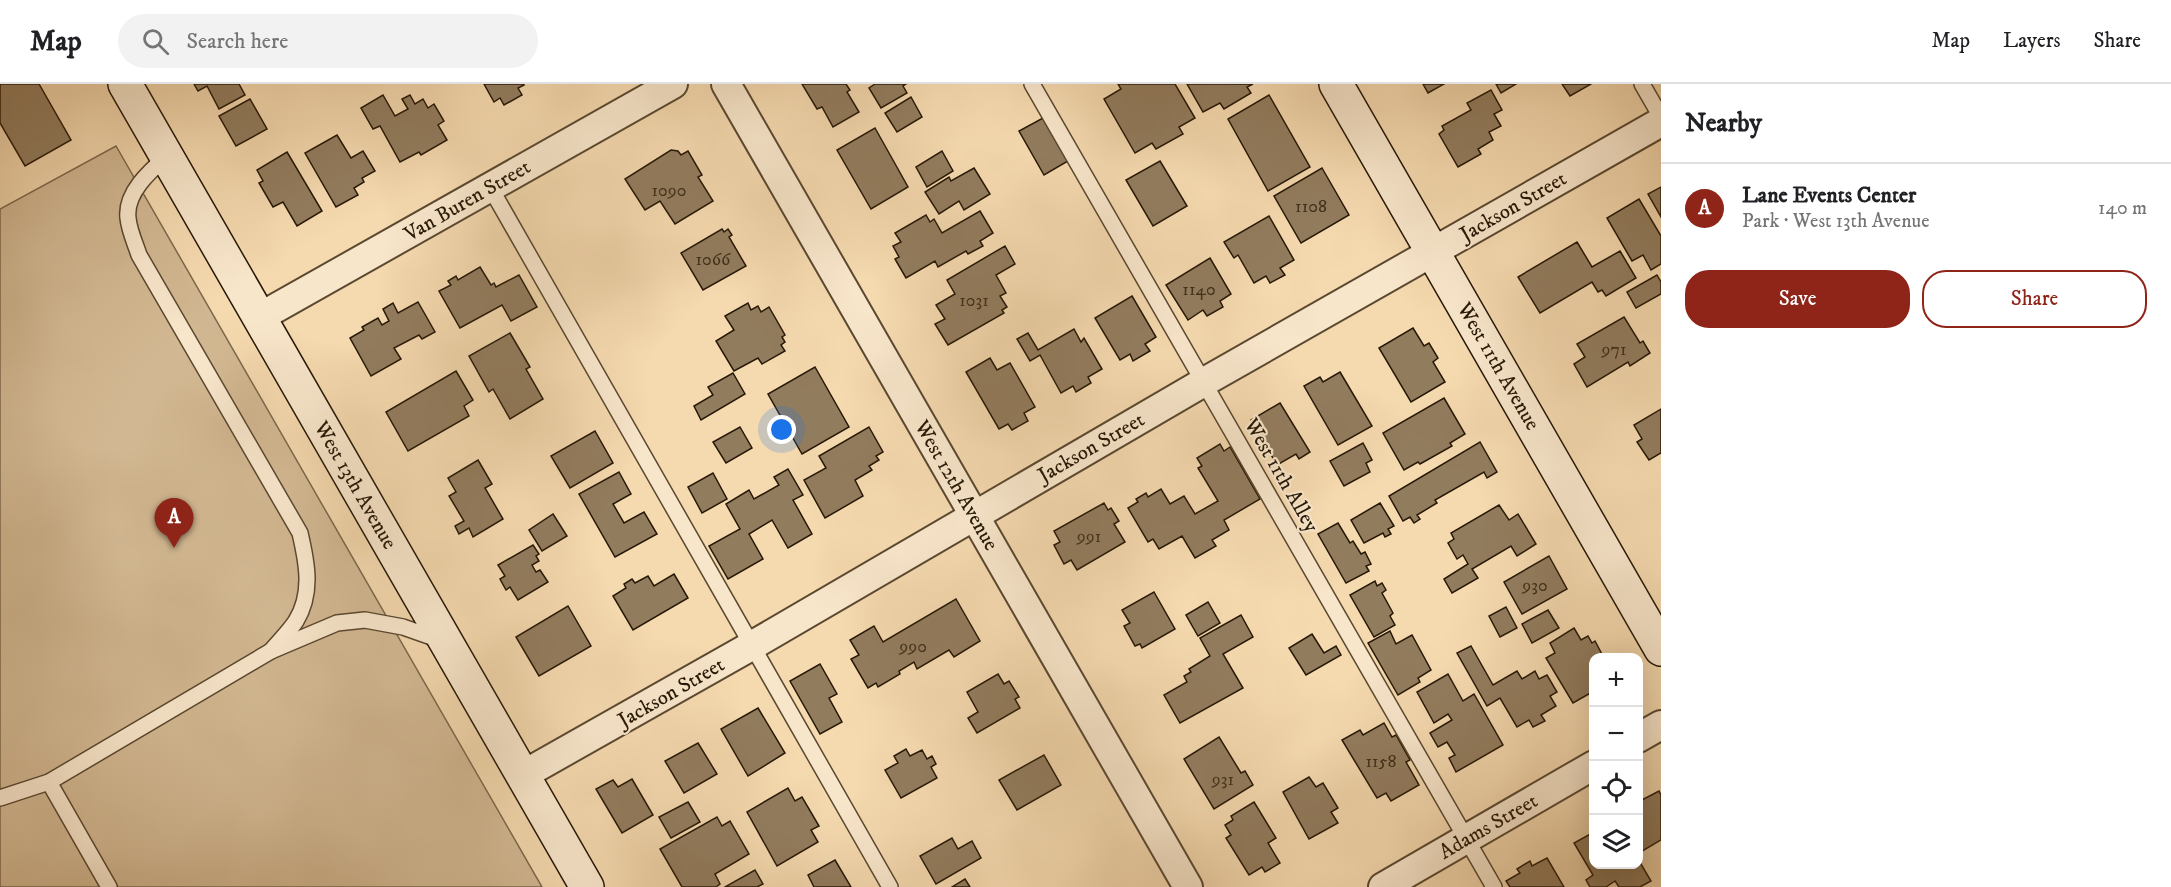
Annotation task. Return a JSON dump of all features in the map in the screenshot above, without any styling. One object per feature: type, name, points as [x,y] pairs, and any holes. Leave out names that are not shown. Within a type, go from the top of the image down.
[{"type":"main road","name":"West 13th Avenue","points":[[125,84],[587,887]]},
{"type":"main road","name":"West 11th Avenue","points":[[1336,84],[1661,649]]},
{"type":"street","name":"Van Buren Street","points":[[260,317],[673,84]]},
{"type":"street","name":"West 12th Avenue","points":[[726,84],[1188,887]]},
{"type":"street","name":"Jackson Street","points":[[523,775],[753,645],[1204,382],[1661,122]]},
{"type":"street","points":[[1643,735],[1661,725]]},
{"type":"street","name":"Adams Street","points":[[1383,887],[1589,767]]},
{"type":"lane","name":"West 11th Alley","points":[[1032,84],[1494,887]]},
{"type":"lane","points":[[1642,84],[1661,117]]},
{"type":"lane","points":[[167,156],[138,185],[131,201],[128,217],[139,255],[300,533],[308,564],[307,595],[296,621],[271,651]]},
{"type":"lane","points":[[490,187],[890,887]]},
{"type":"lane","points":[[0,798],[49,782],[271,651],[337,623],[364,620],[403,627],[446,642]]},
{"type":"lane","points":[[49,782],[109,887]]},
{"type":"shaded area","points":[[116,146],[542,887],[0,887],[0,209]]},
{"type":"building","points":[[0,84],[39,84],[71,140],[25,166],[0,123]]},
{"type":"building","points":[[194,84],[239,84],[245,95],[219,109],[207,86],[198,91]]},
{"type":"building","points":[[484,84],[524,85],[518,88],[522,95],[504,105],[500,98],[494,102]]},
{"type":"building","points":[[802,84],[846,84],[850,90],[847,92],[859,112],[833,127],[822,107],[817,109]]},
{"type":"building","points":[[875,84],[906,84],[903,86],[907,93],[881,108],[869,88]]},
{"type":"building","points":[[1118,84],[1175,84],[1195,118],[1179,127],[1183,134],[1156,149],[1152,143],[1135,153],[1104,99],[1121,89]]},
{"type":"building","points":[[1187,84],[1253,84],[1247,87],[1251,93],[1224,109],[1220,103],[1203,112]]},
{"type":"building","points":[[1423,84],[1444,84],[1428,93]]},
{"type":"building","points":[[1496,84],[1516,84],[1501,93]]},
{"type":"building","points":[[1562,84],[1591,84],[1570,96]]},
{"type":"building","points":[[1491,90],[1502,110],[1494,114],[1501,126],[1489,132],[1493,140],[1478,149],[1481,154],[1458,167],[1439,134],[1444,130],[1442,126],[1471,110],[1467,103]]},
{"type":"building","points":[[383,95],[395,116],[408,109],[402,99],[410,95],[415,104],[423,99],[428,108],[434,104],[444,121],[438,125],[447,140],[421,155],[419,152],[400,162],[380,126],[373,129],[361,108]]},
{"type":"building","points":[[1269,95],[1310,167],[1268,191],[1228,119]]},
{"type":"building","points":[[911,97],[922,117],[897,132],[885,113]]},
{"type":"building","points":[[250,99],[267,129],[236,146],[219,116]]},
{"type":"building","points":[[1043,118],[1068,161],[1044,175],[1019,131]]},
{"type":"building","points":[[875,128],[908,187],[871,209],[837,150]]},
{"type":"building","points":[[337,135],[351,158],[363,151],[375,171],[362,178],[364,182],[354,188],[358,195],[336,207],[305,153]]},
{"type":"building","points":[[671,150],[678,151],[681,155],[688,151],[702,175],[698,177],[713,201],[675,224],[660,201],[645,210],[625,179]]},
{"type":"building","points":[[942,151],[953,171],[927,187],[916,167]]},
{"type":"building","points":[[287,152],[322,211],[297,226],[283,202],[273,207],[259,183],[263,181],[257,170]]},
{"type":"building","points":[[1160,161],[1187,206],[1153,226],[1126,180]]},
{"type":"building","points":[[974,168],[990,194],[964,210],[959,201],[939,214],[925,192],[949,177],[951,181]]},
{"type":"building","points":[[1322,168],[1349,215],[1301,243],[1274,196]]},
{"type":"building","points":[[1661,187],[1661,217],[1648,194]]},
{"type":"building","points":[[1639,199],[1661,236],[1661,264],[1651,270],[1643,255],[1632,261],[1607,218]]},
{"type":"building","points":[[980,211],[993,233],[980,241],[983,246],[968,254],[966,251],[938,267],[935,261],[906,278],[895,259],[899,257],[893,246],[901,242],[895,233],[926,215],[930,222],[934,219],[942,233]]},
{"type":"building","points":[[1269,216],[1294,260],[1280,268],[1285,275],[1270,283],[1266,276],[1254,283],[1238,255],[1234,258],[1224,242]]},
{"type":"building","points":[[722,229],[724,232],[728,229],[732,235],[729,237],[746,266],[703,290],[681,253]]},
{"type":"building","points":[[1577,242],[1592,267],[1620,251],[1636,278],[1606,296],[1602,290],[1598,292],[1592,282],[1540,313],[1518,277]]},
{"type":"building","points":[[1005,246],[1015,264],[996,275],[1006,293],[1000,296],[1007,307],[1002,310],[1004,313],[948,345],[935,324],[945,319],[936,305],[955,294],[947,280]]},
{"type":"building","points":[[1210,258],[1231,294],[1220,301],[1223,307],[1207,316],[1203,310],[1188,320],[1166,285]]},
{"type":"building","points":[[480,267],[491,285],[494,283],[496,287],[519,275],[537,307],[511,321],[502,305],[460,328],[439,291],[451,285],[448,281],[456,276],[458,280]]},
{"type":"building","points":[[1657,275],[1661,282],[1661,294],[1636,308],[1627,292]]},
{"type":"building","points":[[1132,296],[1156,337],[1145,344],[1150,351],[1133,361],[1130,354],[1120,360],[1095,318]]},
{"type":"building","points":[[418,302],[435,332],[422,339],[419,335],[394,348],[401,359],[371,376],[350,338],[364,330],[362,327],[378,318],[382,325],[389,321],[383,309],[393,303],[398,313]]},
{"type":"building","points":[[748,303],[751,310],[758,306],[761,312],[769,307],[785,335],[782,337],[785,342],[781,345],[785,351],[762,364],[758,358],[734,371],[716,341],[734,330],[725,316]]},
{"type":"building","points":[[1624,317],[1640,343],[1643,341],[1650,353],[1630,366],[1628,362],[1587,387],[1574,364],[1585,357],[1577,344]]},
{"type":"building","points":[[1413,328],[1424,346],[1429,343],[1438,358],[1433,362],[1445,382],[1411,402],[1379,348]]},
{"type":"building","points":[[1074,329],[1081,342],[1084,338],[1102,369],[1088,377],[1091,383],[1076,392],[1073,386],[1061,393],[1040,355],[1030,361],[1017,339],[1028,333],[1038,350]]},
{"type":"building","points":[[510,333],[530,367],[526,369],[543,399],[510,419],[493,389],[489,392],[469,356]]},
{"type":"building","points":[[990,358],[997,370],[1010,363],[1035,407],[1024,413],[1028,421],[1012,430],[1008,424],[999,429],[966,372]]},
{"type":"building","points":[[815,367],[849,427],[802,454],[768,394]]},
{"type":"building","points":[[456,371],[473,400],[464,406],[469,416],[408,451],[386,412]]},
{"type":"building","points":[[1340,372],[1372,426],[1338,445],[1304,386],[1320,377],[1323,382]]},
{"type":"building","points":[[733,373],[745,394],[701,420],[694,406],[713,395],[708,387]]},
{"type":"building","points":[[1444,398],[1465,434],[1450,443],[1452,446],[1404,470],[1383,433]]},
{"type":"building","points":[[1280,403],[1310,452],[1299,459],[1296,454],[1277,465],[1251,420]]},
{"type":"building","points":[[1661,409],[1661,453],[1649,460],[1637,442],[1642,439],[1634,425]]},
{"type":"building","points":[[740,427],[752,448],[726,463],[713,442]]},
{"type":"building","points":[[869,427],[883,452],[876,456],[879,460],[869,466],[872,470],[855,480],[863,496],[825,518],[804,480],[826,468],[819,456]]},
{"type":"building","points":[[595,431],[613,463],[570,488],[551,456]]},
{"type":"building","points":[[1480,442],[1497,472],[1487,478],[1484,472],[1435,500],[1437,503],[1417,515],[1420,519],[1414,523],[1410,517],[1403,521],[1389,496]]},
{"type":"building","points":[[1363,443],[1372,460],[1366,463],[1370,472],[1344,486],[1330,461]]},
{"type":"building","points":[[1220,444],[1224,451],[1230,447],[1260,499],[1224,520],[1229,530],[1212,540],[1216,546],[1195,558],[1182,536],[1159,549],[1153,539],[1148,542],[1128,508],[1146,493],[1148,497],[1161,489],[1170,504],[1184,496],[1195,514],[1218,501],[1198,468],[1202,466],[1197,458]]},
{"type":"building","points":[[478,460],[492,484],[485,488],[503,519],[473,537],[469,528],[459,534],[455,526],[464,521],[449,496],[456,492],[448,478]]},
{"type":"building","points":[[788,469],[803,495],[793,500],[812,534],[788,548],[772,520],[749,534],[763,559],[728,579],[709,546],[740,529],[726,504],[749,490],[754,499],[779,485],[774,477]]},
{"type":"building","points":[[619,472],[631,494],[613,504],[624,523],[644,512],[657,534],[615,557],[579,494]]},
{"type":"building","points":[[713,473],[727,499],[702,513],[688,487]]},
{"type":"building","points":[[1104,503],[1108,510],[1111,508],[1119,521],[1114,524],[1125,542],[1077,570],[1071,560],[1064,564],[1054,545],[1060,542],[1054,531]]},
{"type":"building","points":[[1380,503],[1394,526],[1388,529],[1391,534],[1385,537],[1383,533],[1364,543],[1351,520]]},
{"type":"building","points":[[1499,505],[1509,520],[1518,514],[1536,544],[1517,556],[1511,546],[1472,569],[1478,578],[1452,593],[1444,579],[1468,564],[1463,555],[1457,559],[1448,543],[1454,539],[1451,533]]},
{"type":"building","points":[[553,514],[567,536],[542,551],[529,530]]},
{"type":"building","points":[[1338,523],[1350,543],[1353,541],[1361,554],[1365,552],[1371,564],[1366,566],[1369,571],[1346,583],[1318,534]]},
{"type":"building","points":[[533,545],[539,554],[536,556],[539,561],[532,565],[536,572],[540,570],[548,582],[518,600],[510,587],[506,590],[500,579],[505,576],[498,565]]},
{"type":"building","points":[[1549,556],[1567,589],[1522,614],[1504,582]]},
{"type":"building","points":[[674,574],[688,598],[633,630],[613,596],[626,588],[624,584],[632,579],[635,583],[648,576],[654,586]]},
{"type":"building","points":[[1375,581],[1377,586],[1382,583],[1386,590],[1382,593],[1393,613],[1390,616],[1395,625],[1374,637],[1350,595]]},
{"type":"building","points":[[1154,592],[1175,629],[1142,648],[1140,644],[1135,646],[1124,626],[1130,623],[1122,610]]},
{"type":"building","points":[[956,599],[980,641],[954,657],[949,650],[917,669],[914,662],[899,671],[900,674],[878,687],[876,683],[868,688],[851,659],[859,655],[850,640],[874,626],[883,642]]},
{"type":"building","points":[[1208,602],[1220,623],[1198,636],[1186,615]]},
{"type":"building","points":[[568,606],[591,646],[539,676],[516,637]]},
{"type":"building","points":[[1506,607],[1517,628],[1500,637],[1489,616]]},
{"type":"building","points":[[1548,610],[1559,628],[1532,643],[1522,624]]},
{"type":"building","points":[[1241,615],[1253,637],[1223,654],[1243,688],[1180,723],[1164,695],[1187,682],[1184,676],[1191,672],[1189,669],[1210,656],[1200,638]]},
{"type":"building","points":[[1574,628],[1581,640],[1588,636],[1592,643],[1595,641],[1601,653],[1589,653],[1589,694],[1573,703],[1546,658],[1555,653],[1550,643]]},
{"type":"building","points":[[1390,631],[1396,644],[1412,635],[1431,670],[1418,678],[1420,682],[1398,695],[1368,643]]},
{"type":"building","points":[[1312,634],[1324,653],[1336,646],[1341,655],[1306,675],[1289,648]]},
{"type":"building","points":[[1471,646],[1493,685],[1517,671],[1522,679],[1535,671],[1539,679],[1547,675],[1557,692],[1550,696],[1556,706],[1541,715],[1545,721],[1533,727],[1529,720],[1517,727],[1500,698],[1487,706],[1457,653]]},
{"type":"building","points":[[820,664],[837,694],[829,698],[842,722],[820,734],[790,681]]},
{"type":"building","points":[[998,674],[1004,684],[1009,681],[1019,697],[1015,699],[1020,708],[977,733],[968,718],[978,712],[967,692]]},
{"type":"building","points":[[1448,674],[1463,701],[1474,694],[1503,745],[1456,772],[1449,758],[1455,755],[1447,742],[1438,747],[1430,733],[1452,720],[1448,714],[1434,723],[1417,692]]},
{"type":"building","points":[[758,708],[785,753],[748,776],[721,729]]},
{"type":"building","points":[[1384,723],[1392,737],[1396,735],[1410,760],[1406,762],[1419,785],[1391,801],[1386,793],[1377,798],[1342,740],[1360,730],[1363,735]]},
{"type":"building","points":[[1219,737],[1241,773],[1245,771],[1253,785],[1214,809],[1184,759]]},
{"type":"building","points":[[698,743],[717,774],[684,793],[665,761]]},
{"type":"building","points":[[906,749],[910,756],[922,750],[927,759],[932,756],[936,764],[931,767],[937,778],[901,798],[885,770],[898,763],[894,756]]},
{"type":"building","points":[[1044,755],[1061,785],[1017,810],[999,780]]},
{"type":"building","points":[[1309,777],[1316,787],[1323,783],[1338,808],[1331,812],[1338,823],[1309,839],[1283,792]]},
{"type":"building","points":[[632,779],[653,815],[622,833],[596,789],[613,780],[618,787]]},
{"type":"building","points":[[788,788],[795,801],[802,797],[819,826],[811,830],[818,842],[777,866],[747,812]]},
{"type":"building","points":[[1659,791],[1661,795],[1661,840],[1643,851],[1643,815],[1643,799]]},
{"type":"building","points":[[688,802],[700,822],[671,838],[659,817]]},
{"type":"building","points":[[1254,802],[1276,838],[1268,843],[1280,863],[1265,872],[1262,867],[1249,875],[1226,838],[1231,835],[1225,825],[1233,820],[1231,816]]},
{"type":"building","points":[[717,817],[722,826],[730,821],[749,854],[715,874],[720,884],[716,887],[682,887],[660,849]]},
{"type":"building","points":[[1589,835],[1589,868],[1574,843]]},
{"type":"building","points":[[952,838],[958,849],[972,841],[981,858],[936,884],[920,856]]},
{"type":"building","points":[[1547,858],[1564,887],[1510,887],[1506,881],[1520,873],[1517,869],[1530,861],[1532,866]]},
{"type":"building","points":[[835,860],[851,887],[814,887],[808,875]]},
{"type":"building","points":[[1643,867],[1651,881],[1640,887],[1619,887],[1615,881],[1606,887],[1590,887],[1586,880],[1593,875],[1589,869]]},
{"type":"building","points":[[755,870],[763,884],[757,887],[725,887]]},
{"type":"building","points":[[965,879],[970,887],[952,887]]},
{"type":"place","name":"Lane Events Center","points":[[174,548]]}]
